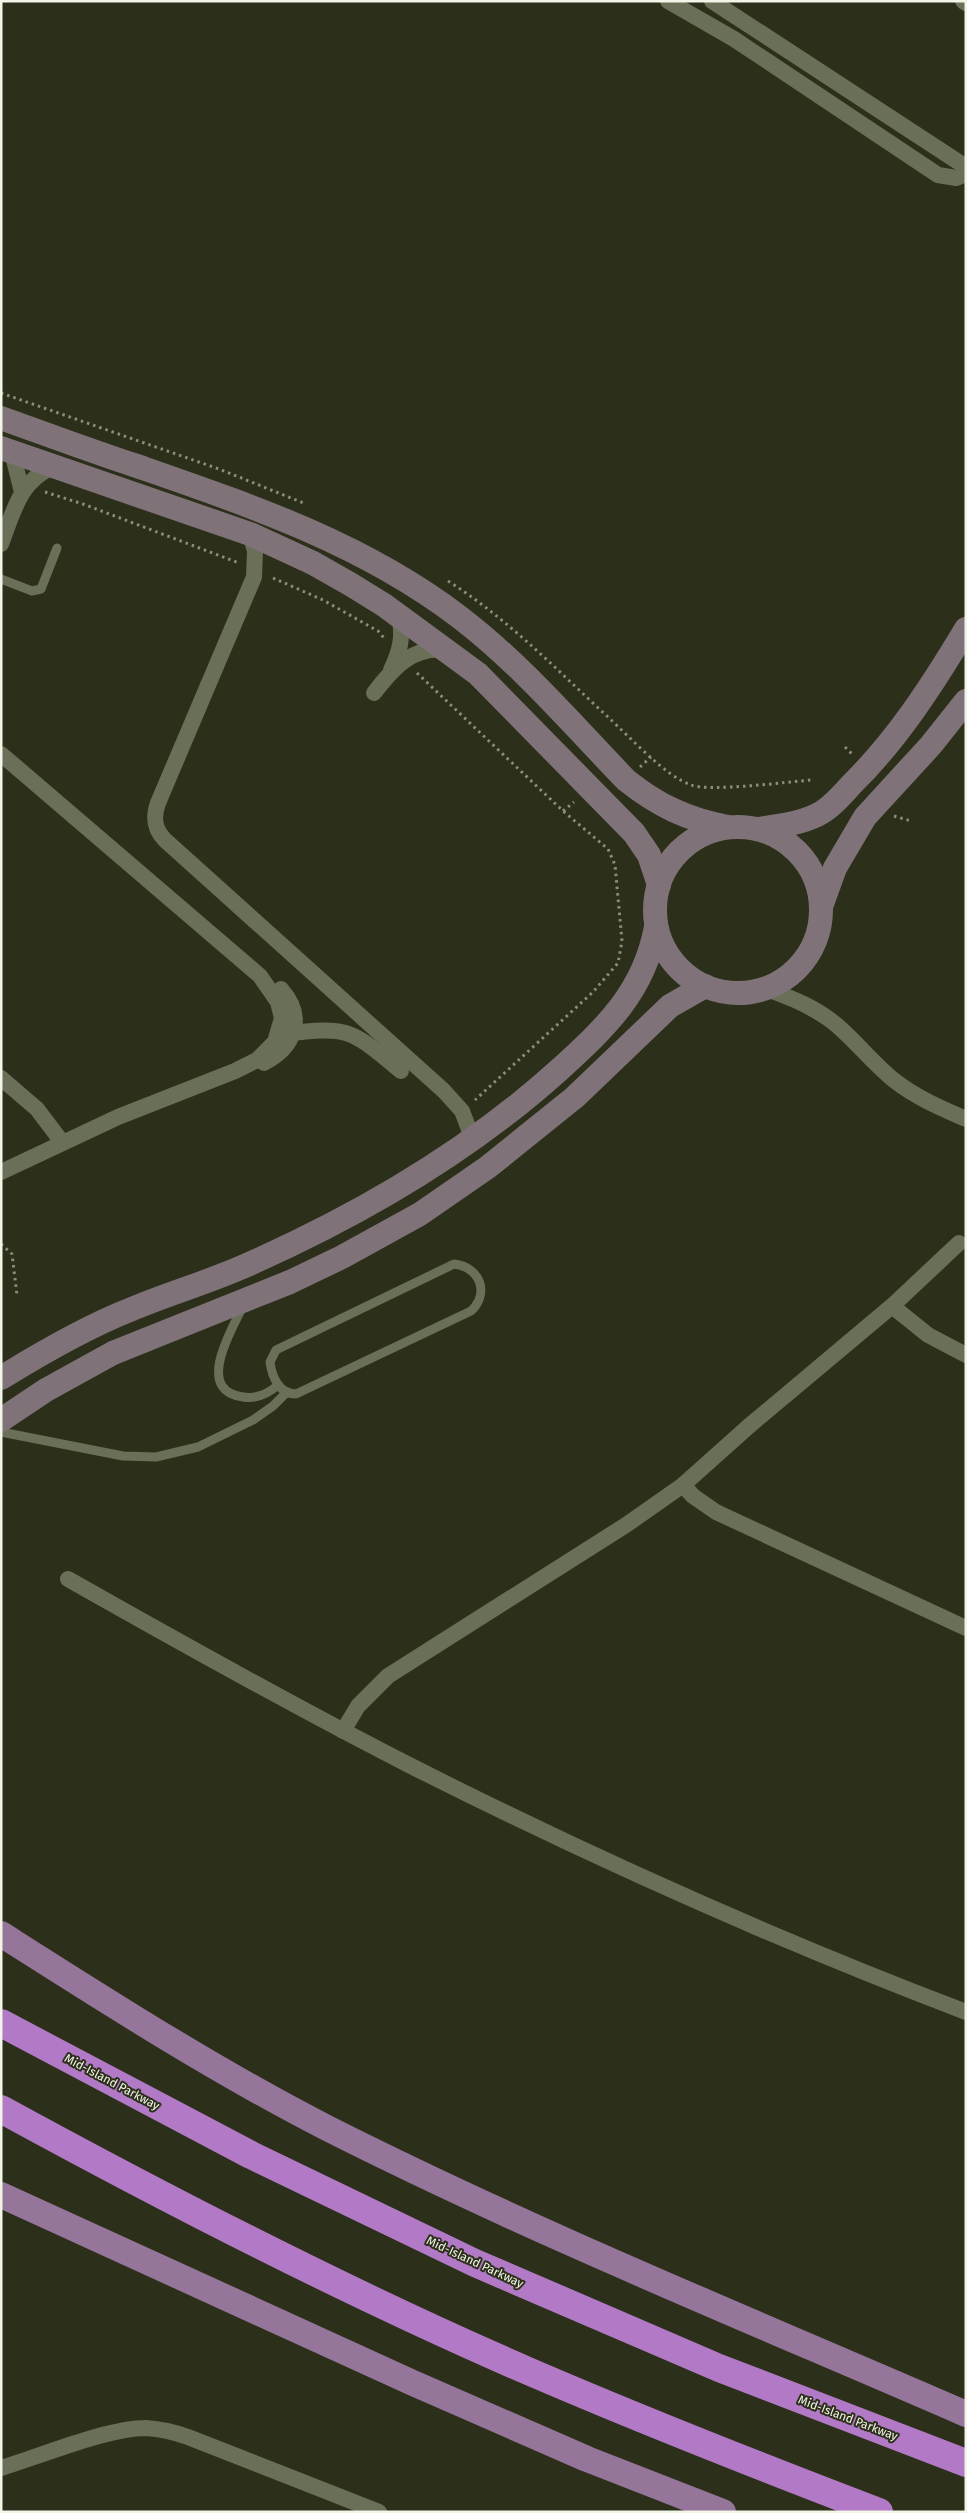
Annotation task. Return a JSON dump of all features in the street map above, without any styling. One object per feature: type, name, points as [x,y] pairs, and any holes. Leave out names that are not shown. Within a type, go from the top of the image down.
[{"type":"highway","name":"Mid-Island Parkway","points":[[1,2023],[250,2155],[476,2263],[720,2368],[966,2463]]},
{"type":"highway","points":[[1,2109],[162,2196],[338,2284],[481,2350],[717,2450],[879,2512]]},
{"type":"main road","points":[[1,1934],[194,2055],[327,2128],[494,2208],[966,2414]]},
{"type":"main road","points":[[1,2195],[421,2387],[587,2460],[723,2512]]},
{"type":"street","points":[[668,1],[734,39],[938,175],[956,178],[966,174]]},
{"type":"street","points":[[712,1],[966,167]]},
{"type":"street","points":[[1,418],[244,503],[356,552],[408,582],[504,654],[626,780],[644,794],[684,816],[728,827],[758,829],[796,822],[818,815],[837,800],[869,769],[925,694],[966,629]]},
{"type":"street","points":[[7,450],[250,534],[313,564],[384,605],[448,650],[478,674],[634,833],[649,856],[659,885]]},
{"type":"street","points":[[7,450],[30,491]]},
{"type":"street","points":[[1,544],[30,491],[35,476],[53,467]]},
{"type":"street","points":[[250,534],[255,551],[254,577],[158,803],[155,814],[156,826],[165,840],[434,1081],[462,1111],[476,1138],[497,1160]]},
{"type":"street","points":[[390,672],[401,645],[399,616]]},
{"type":"street","points":[[374,693],[390,672],[413,654],[436,649],[448,650]]},
{"type":"street","points":[[822,904],[835,868],[865,817],[932,745],[966,701]]},
{"type":"street","points":[[1,754],[260,976],[278,986],[290,1002],[294,1020],[286,1034],[258,1060],[235,1071],[118,1117],[1,1172]]},
{"type":"street","points":[[728,827],[700,836],[688,844],[668,865],[659,885],[654,909],[656,927],[661,944],[670,959],[682,972],[705,986],[730,993],[748,993],[766,989],[783,981],[798,969],[818,937],[822,919],[822,904],[814,875],[806,862],[785,841],[758,829]]},
{"type":"street","points":[[1,1378],[57,1344],[94,1326],[132,1309],[246,1266],[308,1237],[417,1177],[476,1138],[552,1076],[627,1000],[646,966],[656,927]]},
{"type":"street","points":[[1,1420],[46,1390],[113,1353],[299,1278],[390,1232],[450,1194],[497,1160],[575,1098],[664,1011],[682,998],[705,986]]},
{"type":"street","points":[[766,989],[804,1003],[821,1014],[840,1028],[881,1069],[909,1091],[944,1110],[966,1119]]},
{"type":"street","points":[[286,1034],[331,1030],[349,1033],[365,1041],[400,1071]]},
{"type":"street","points":[[1,1078],[37,1109],[62,1142]]},
{"type":"street","points":[[343,1731],[358,1706],[388,1676],[626,1525],[683,1485],[748,1426],[892,1306],[959,1243]]},
{"type":"street","points":[[892,1306],[928,1335],[966,1355]]},
{"type":"street","points":[[683,1485],[694,1496],[716,1512],[966,1628]]},
{"type":"street","points":[[68,1579],[204,1656],[343,1731],[492,1806],[648,1879],[966,2012]]},
{"type":"street","points":[[1,2468],[117,2432],[146,2428],[188,2437],[379,2512]]},
{"type":"lane","points":[[1,579],[32,591],[41,589],[57,548]]},
{"type":"lane","points":[[462,1265],[479,1278],[480,1300],[471,1311],[302,1392],[296,1394],[286,1393],[278,1385],[270,1362],[272,1356],[282,1346],[447,1266],[462,1265]]},
{"type":"lane","points":[[245,1301],[223,1349],[218,1369],[219,1378],[228,1393],[241,1397],[265,1394],[278,1385]]},
{"type":"lane","points":[[1,1432],[123,1456],[156,1457],[198,1447],[253,1420],[273,1406],[286,1393]]},
{"type":"path","points":[[30,491],[83,504],[248,567]]},
{"type":"path","points":[[274,578],[323,600],[378,631],[389,643]]},
{"type":"path","points":[[412,667],[564,811],[608,849],[614,865],[622,941],[618,963],[593,992],[462,1111]]},
{"type":"path","points":[[1,1244],[12,1254],[17,1295]]}]
